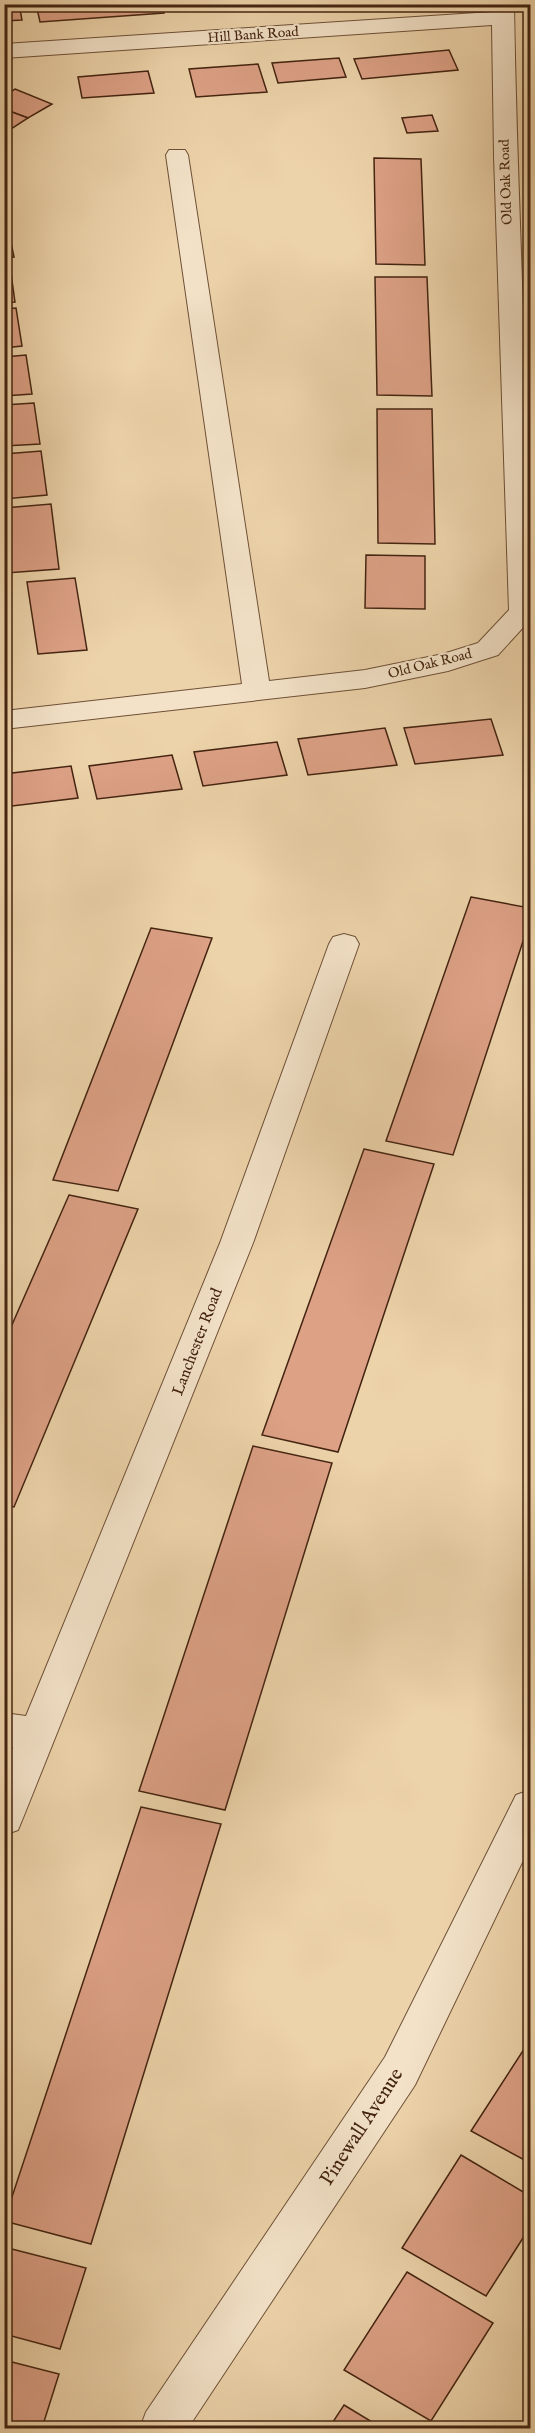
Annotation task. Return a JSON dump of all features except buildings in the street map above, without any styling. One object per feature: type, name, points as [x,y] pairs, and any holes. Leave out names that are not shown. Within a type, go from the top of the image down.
[{"type":"street","name":"Hill Bank Road","points":[[4,51],[502,11]]},
{"type":"street","name":"Old Oak Road","points":[[4,720],[365,679],[448,662],[488,649],[523,612],[502,11]]},
{"type":"street","points":[[177,154],[256,691]]},
{"type":"street","name":"Lanchester Road","points":[[4,1818],[21,1732],[151,1461],[300,1078],[344,944]]},
{"type":"street","name":"Pinewall Avenue","points":[[162,2428],[400,2071],[531,1807]]}]
